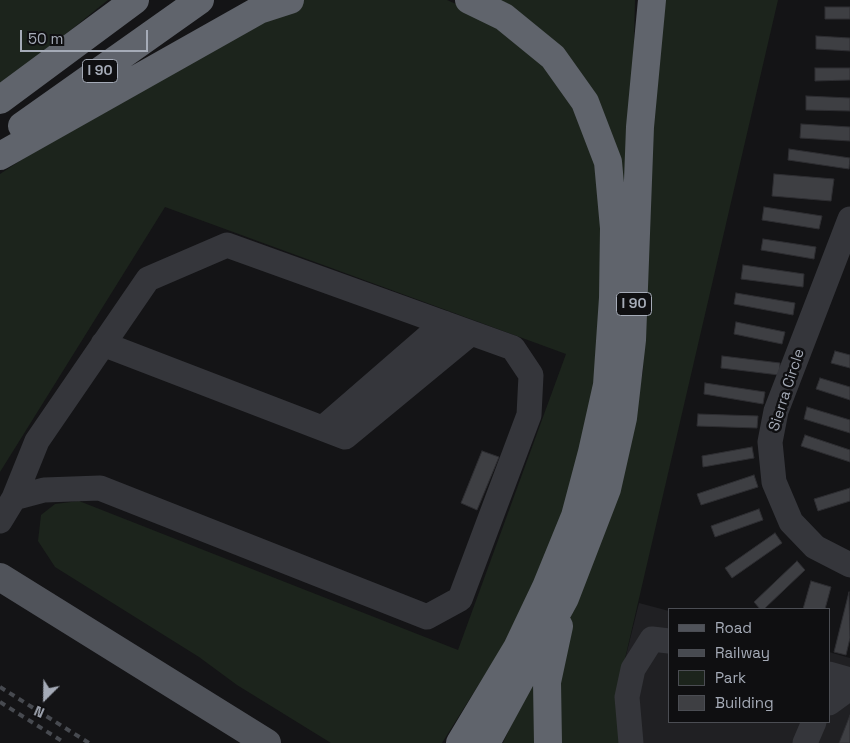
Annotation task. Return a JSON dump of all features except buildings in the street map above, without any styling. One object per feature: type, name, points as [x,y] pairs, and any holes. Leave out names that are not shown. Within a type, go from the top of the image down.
[{"type":"highway","name":"I 90","points":[[0,98],[126,0]]},
{"type":"highway","name":"I 90","points":[[0,98],[134,0]]},
{"type":"highway","name":"I 90","points":[[0,142],[200,0]]},
{"type":"highway","points":[[0,156],[259,10],[290,0]]},
{"type":"highway","points":[[460,743],[517,648],[546,587],[575,516],[607,385],[614,263],[614,228],[608,162],[585,102],[553,57],[504,17],[469,0]]},
{"type":"highway","name":"I 90","points":[[486,743],[565,598],[607,489],[624,418],[632,340],[640,127],[652,0]]},
{"type":"highway","name":"I 90","points":[[548,743],[547,682],[565,598]]},
{"type":"main road","points":[[0,577],[267,743]]},
{"type":"street","name":"Sierra Circle","points":[[850,219],[776,411],[770,442],[774,482],[791,522],[815,547],[850,565]]},
{"type":"street","points":[[0,521],[14,498],[37,441],[148,279],[227,245],[513,348],[532,375],[529,415],[460,599],[427,617],[100,488],[44,490],[14,498]]},
{"type":"street","points":[[334,432],[444,323]]},
{"type":"street","points":[[334,432],[472,333]]},
{"type":"street","points":[[103,344],[334,432]]},
{"type":"street","points":[[631,743],[627,697],[634,669],[652,639],[668,641]]},
{"type":"street","points":[[830,674],[850,680]]},
{"type":"street","points":[[830,702],[850,688]]},
{"type":"street","points":[[806,743],[814,723]]},
{"type":"shaded area","points":[[639,603],[668,611],[668,723],[830,723],[830,652],[850,658],[850,743],[622,743],[621,676]]},
{"type":"green space","points":[[0,0],[108,0],[0,87]]},
{"type":"green space","points":[[299,0],[447,0],[479,14],[541,61],[585,126],[598,172],[603,221],[598,358],[587,424],[570,496],[538,576],[501,649],[442,743],[331,743],[237,685],[199,657],[55,567],[38,541],[41,515],[55,504],[79,501],[458,650],[566,354],[165,207],[0,472],[0,174],[106,104]]},
{"type":"green space","points":[[497,0],[635,0],[630,201],[621,200],[620,173]]},
{"type":"green space","points":[[659,0],[778,0],[621,676],[622,743],[556,743],[555,682],[566,628],[618,496],[643,371],[649,146]]},
{"type":"green space","points":[[541,660],[536,743],[503,743]]},
{"type":"railway","points":[[0,687],[89,743]]},
{"type":"railway","points":[[0,702],[65,743]]}]
